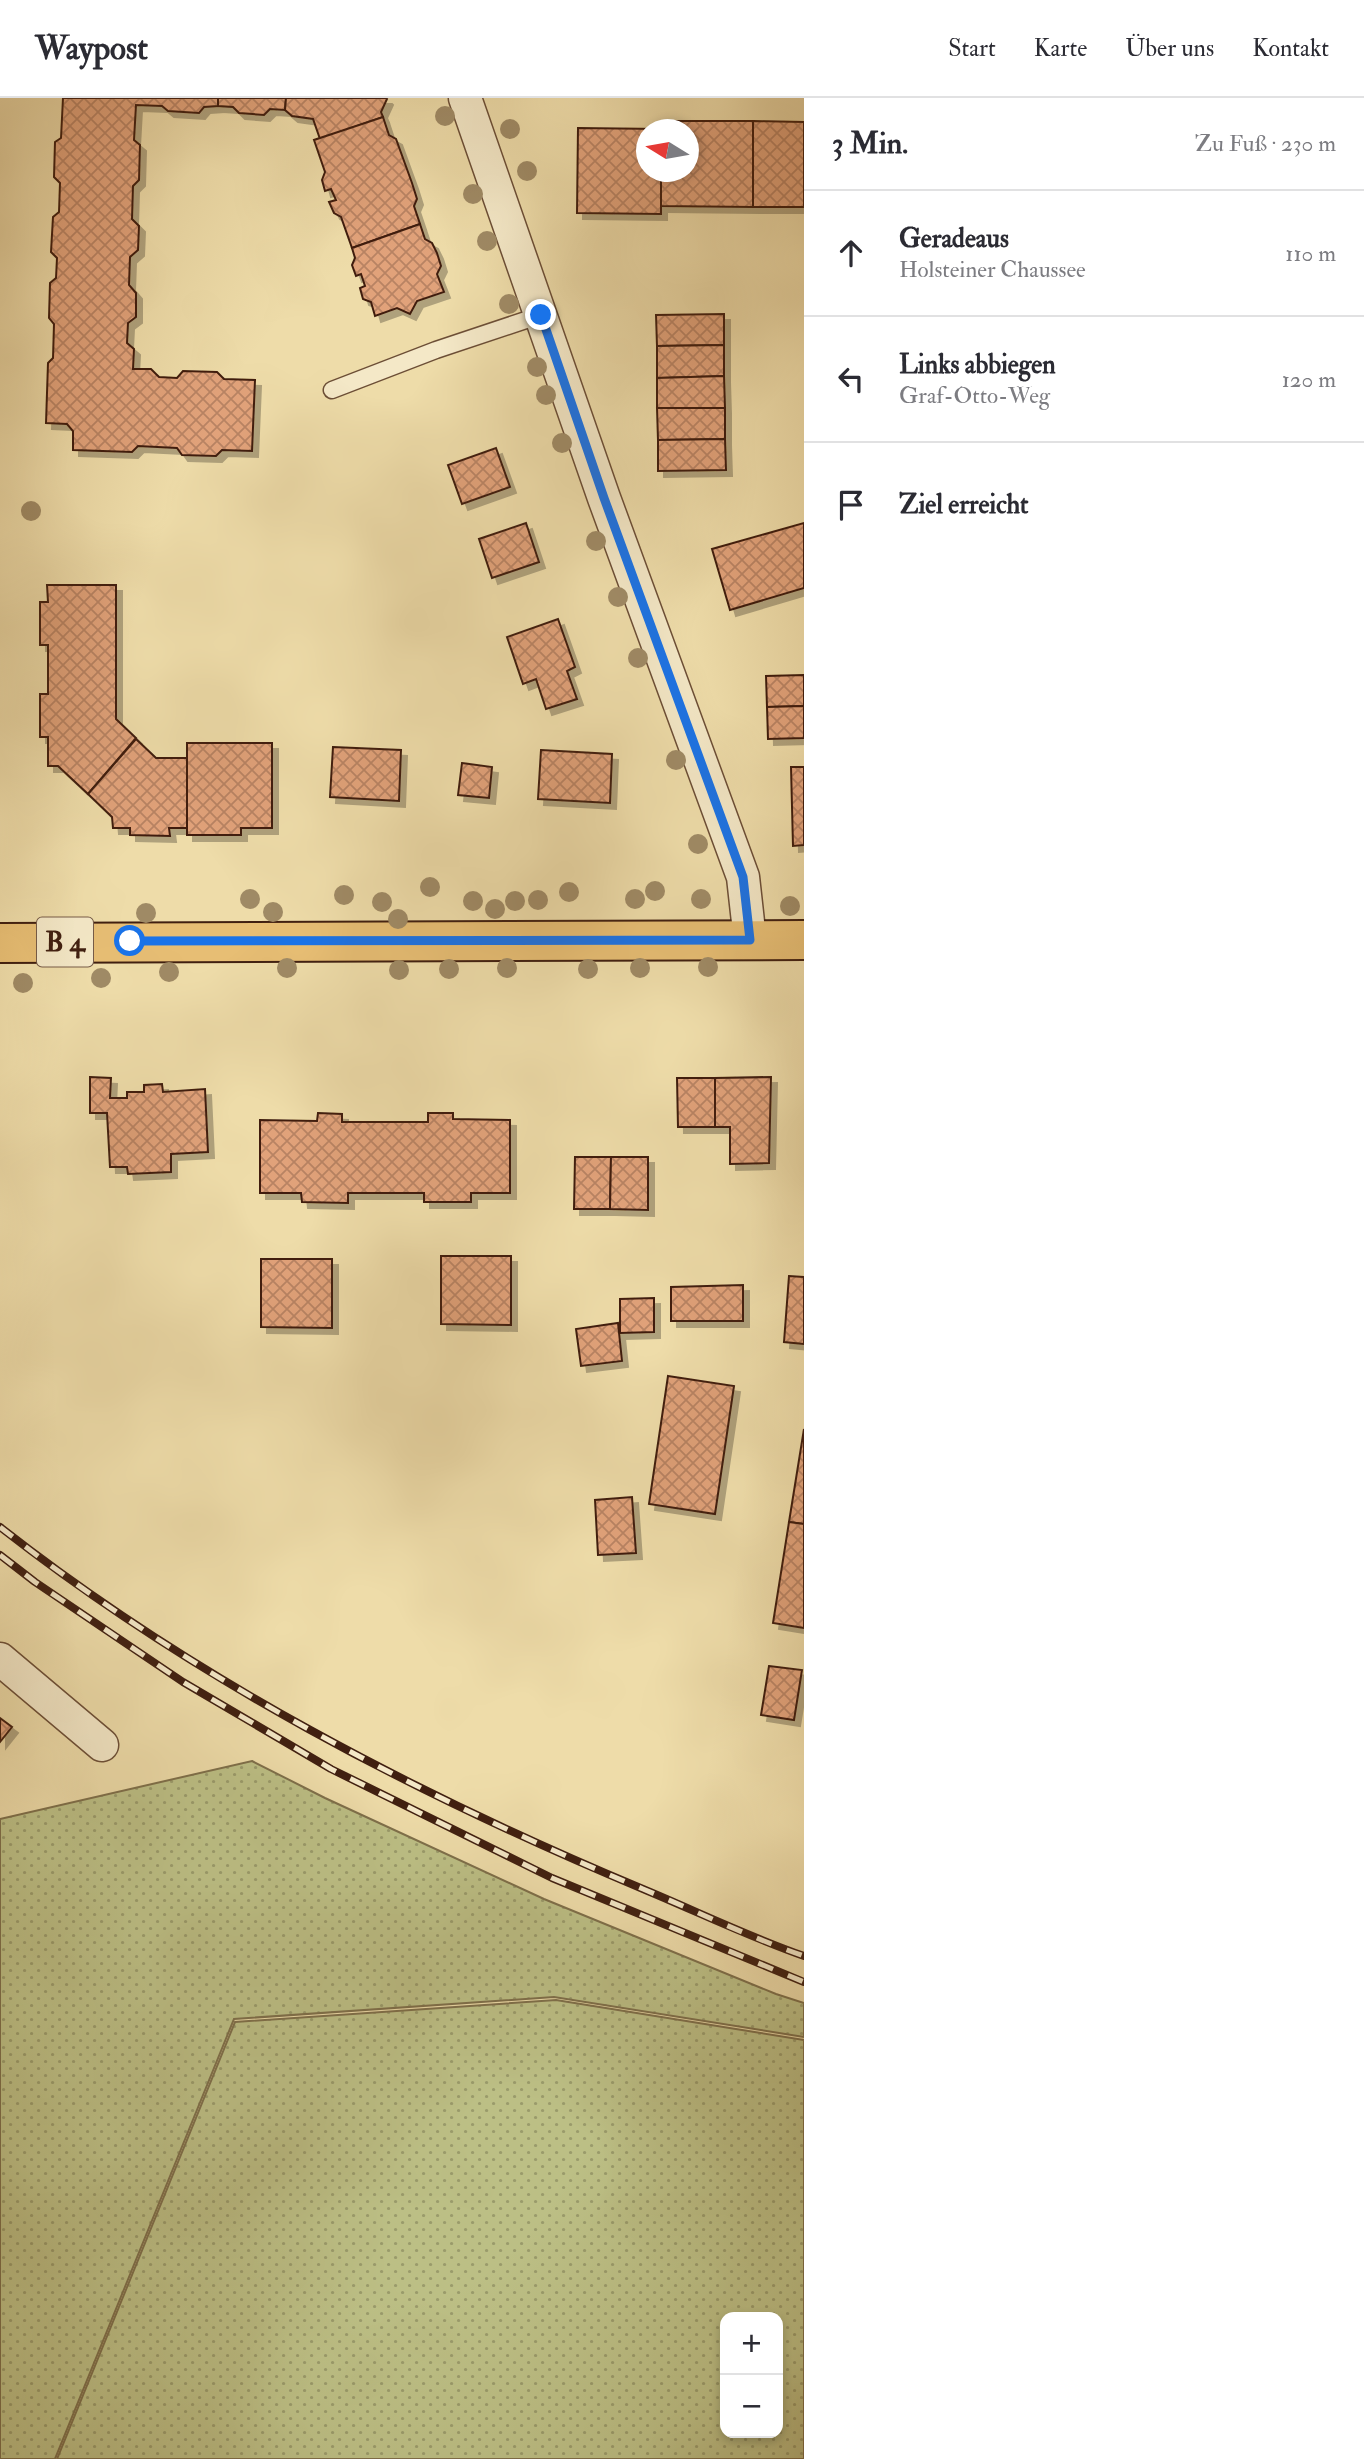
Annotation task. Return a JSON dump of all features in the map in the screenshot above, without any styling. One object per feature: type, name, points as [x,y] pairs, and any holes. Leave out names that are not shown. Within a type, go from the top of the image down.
[{"type":"main road","name":"B 4","points":[[0,943],[804,940]]},
{"type":"street","points":[[465,98],[604,498],[743,877],[750,940]]},
{"type":"street","points":[[0,1659],[102,1745]]},
{"type":"lane","points":[[332,390],[436,350],[541,315]]},
{"type":"green space","points":[[252,1761],[325,1798],[544,1899],[804,2003],[804,2037],[554,1997],[234,2019],[55,2459],[0,2459],[0,1819]]},
{"type":"green space","points":[[556,2000],[804,2040],[804,2459],[57,2459],[235,2022]]},
{"type":"building","points":[[63,98],[218,98],[218,106],[204,107],[199,113],[168,111],[162,106],[136,105],[134,140],[140,145],[139,180],[133,186],[132,219],[139,226],[138,250],[130,257],[129,285],[136,293],[136,317],[128,323],[127,343],[134,349],[133,369],[151,369],[159,377],[177,378],[183,371],[217,372],[224,379],[255,380],[252,451],[222,450],[216,456],[182,455],[177,448],[138,446],[132,452],[73,450],[73,431],[67,424],[46,423],[48,363],[53,358],[54,324],[49,318],[50,283],[56,278],[57,258],[51,252],[53,217],[59,212],[60,183],[54,177],[55,142],[61,138]]},
{"type":"building","points":[[218,98],[286,98],[285,110],[270,109],[264,115],[239,113],[233,107],[218,106]]},
{"type":"building","points":[[286,98],[387,99],[381,112],[383,117],[320,139],[313,119],[292,116],[285,110]]},
{"type":"building","points":[[383,117],[389,135],[396,139],[412,183],[417,199],[414,206],[420,224],[352,248],[341,217],[334,213],[329,202],[336,200],[331,189],[325,191],[322,180],[325,172],[314,140]]},
{"type":"building","points":[[699,121],[753,121],[753,207],[661,206],[661,182],[699,182]]},
{"type":"building","points":[[753,121],[804,122],[804,207],[753,207]]},
{"type":"building","points":[[578,128],[636,129],[636,182],[661,182],[661,214],[577,213]]},
{"type":"building","points":[[420,224],[425,239],[432,243],[437,253],[441,266],[437,274],[444,292],[417,301],[410,314],[397,308],[375,316],[371,302],[363,299],[360,288],[365,286],[361,274],[356,276],[352,265],[355,258],[352,248]]},
{"type":"building","points":[[724,314],[724,345],[657,346],[656,315]]},
{"type":"building","points":[[724,345],[724,376],[657,378],[657,346]]},
{"type":"building","points":[[724,376],[725,408],[657,408],[657,378]]},
{"type":"building","points":[[657,408],[725,408],[725,439],[658,440]]},
{"type":"building","points":[[725,439],[726,470],[658,471],[658,440]]},
{"type":"building","points":[[496,448],[510,487],[462,504],[448,465]]},
{"type":"building","points":[[526,523],[539,562],[492,578],[479,539]]},
{"type":"building","points":[[804,523],[804,588],[730,610],[712,549]]},
{"type":"building","points":[[47,585],[116,585],[116,719],[136,738],[88,794],[58,766],[48,766],[48,737],[40,737],[40,694],[48,694],[48,645],[40,645],[40,602],[48,602]]},
{"type":"building","points":[[558,619],[575,667],[567,671],[577,699],[546,709],[536,679],[523,684],[507,637]]},
{"type":"building","points":[[804,675],[804,706],[767,707],[766,676]]},
{"type":"building","points":[[804,706],[804,738],[768,739],[767,707]]},
{"type":"building","points":[[136,739],[156,758],[187,758],[187,828],[169,828],[170,836],[130,835],[130,828],[113,828],[112,817],[88,794]]},
{"type":"building","points":[[187,743],[272,743],[272,828],[241,828],[241,835],[187,835]]},
{"type":"building","points":[[333,747],[401,750],[399,801],[330,797]]},
{"type":"building","points":[[541,750],[612,754],[610,803],[538,799]]},
{"type":"building","points":[[462,763],[492,767],[489,798],[458,795]]},
{"type":"building","points":[[791,767],[804,767],[804,845],[793,846]]},
{"type":"building","points":[[90,1077],[111,1078],[110,1098],[127,1098],[127,1092],[144,1092],[144,1085],[162,1084],[163,1092],[205,1089],[208,1152],[171,1154],[171,1172],[128,1174],[127,1167],[110,1167],[107,1113],[90,1113]]},
{"type":"building","points":[[771,1077],[769,1163],[730,1164],[730,1127],[715,1127],[715,1078]]},
{"type":"building","points":[[677,1078],[715,1078],[715,1127],[678,1127]]},
{"type":"building","points":[[318,1113],[342,1114],[342,1122],[428,1122],[428,1113],[453,1113],[453,1119],[510,1120],[510,1193],[471,1193],[471,1202],[424,1202],[424,1193],[348,1193],[348,1203],[302,1202],[301,1193],[260,1193],[260,1120],[317,1121]]},
{"type":"building","points":[[575,1157],[611,1157],[610,1209],[574,1209]]},
{"type":"building","points":[[611,1157],[648,1157],[648,1210],[610,1209]]},
{"type":"building","points":[[441,1256],[511,1256],[511,1325],[441,1324]]},
{"type":"building","points":[[261,1259],[332,1259],[332,1328],[261,1327]]},
{"type":"building","points":[[789,1276],[804,1277],[804,1344],[784,1342]]},
{"type":"building","points":[[743,1285],[743,1321],[671,1321],[671,1287]]},
{"type":"building","points":[[654,1298],[654,1332],[620,1333],[620,1299]]},
{"type":"building","points":[[618,1323],[622,1361],[581,1366],[576,1329]]},
{"type":"building","points":[[668,1376],[734,1386],[715,1514],[649,1504]]},
{"type":"building","points":[[804,1429],[804,1524],[789,1522]]},
{"type":"building","points":[[632,1497],[636,1553],[598,1555],[595,1500]]},
{"type":"building","points":[[789,1522],[804,1524],[804,1628],[773,1623]]},
{"type":"building","points":[[769,1666],[802,1670],[794,1720],[761,1715]]},
{"type":"building","points":[[0,1718],[12,1727],[0,1742]]},
{"type":"railway","points":[[0,1527],[150,1634],[229,1683],[391,1773],[558,1852],[804,1956]]},
{"type":"railway","points":[[0,1555],[35,1582],[183,1682],[331,1769],[552,1878],[804,1982]]},
{"type":"route","points":[[130,941],[750,940],[743,877],[604,498],[541,315]]}]
